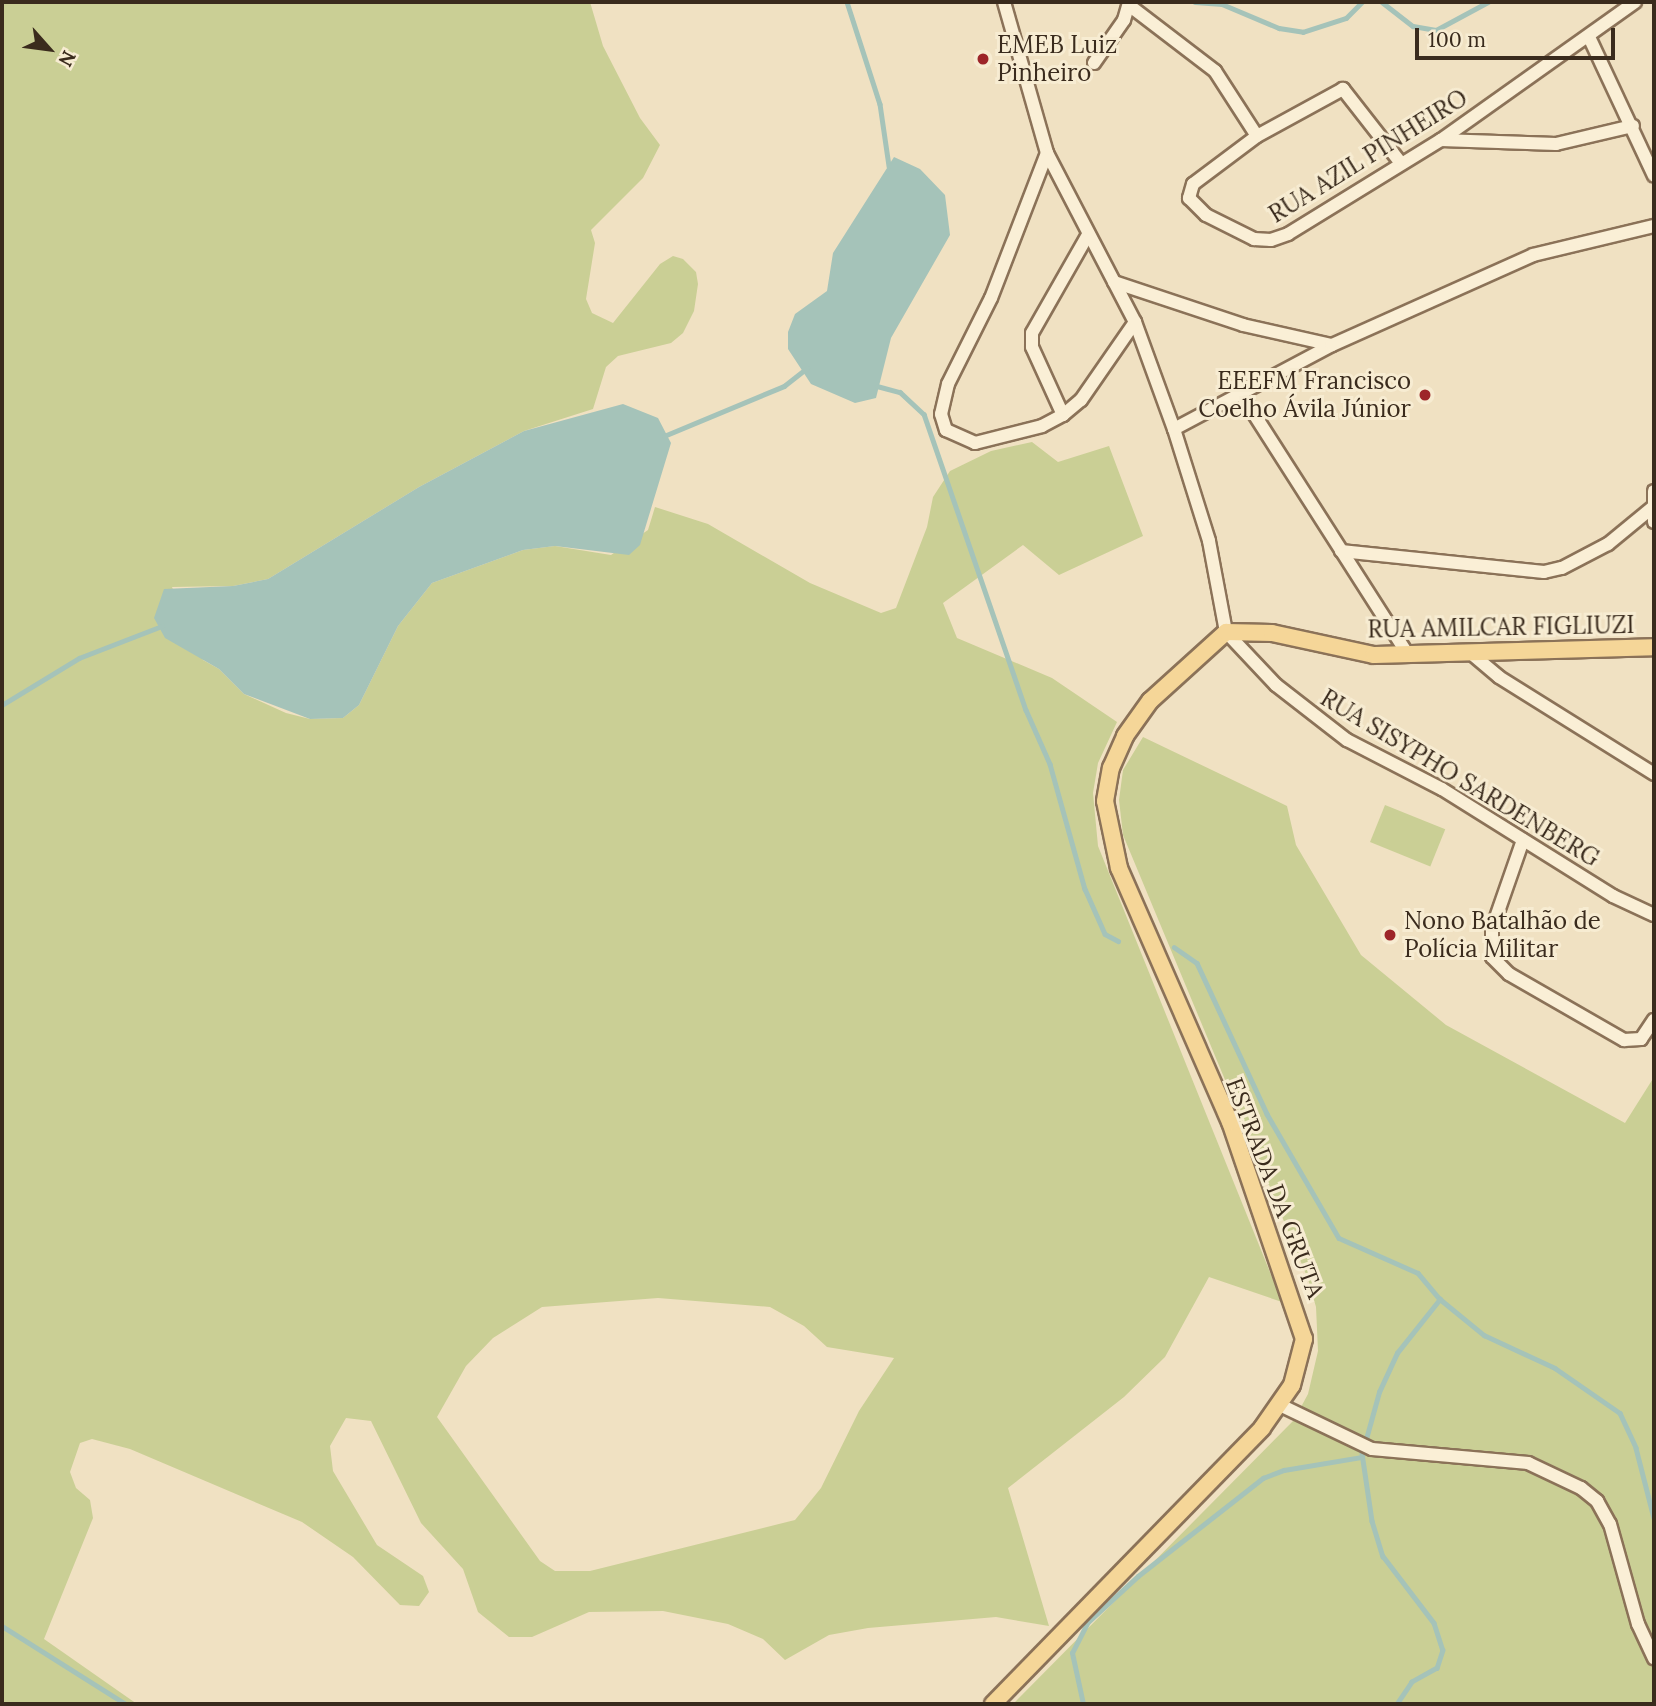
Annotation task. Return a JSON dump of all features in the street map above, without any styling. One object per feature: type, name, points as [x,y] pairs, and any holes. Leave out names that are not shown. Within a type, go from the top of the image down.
[{"type":"main road","name":"RUA AMILCAR FIGLIUZI","points":[[1226,632],[1272,633],[1374,655],[1478,660],[1654,648]]},
{"type":"main road","name":"ESTRADA DA GRUTA","points":[[993,1704],[1279,1405],[1300,1364],[1304,1339],[1299,1316],[1230,1122],[1119,868],[1105,802],[1111,768],[1125,736],[1165,685],[1226,632]]},
{"type":"street","points":[[1004,2],[1047,153],[1135,322],[1174,429],[1209,541],[1226,632]]},
{"type":"street","name":"RUA AZIL PINHEIRO","points":[[1257,136],[1189,190],[1198,209],[1254,239],[1271,240],[1288,234],[1400,162],[1441,140],[1589,37],[1634,2]]},
{"type":"street","points":[[1094,63],[1130,4],[1215,71],[1257,136],[1343,89],[1400,162]]},
{"type":"street","points":[[1589,37],[1654,176]]},
{"type":"street","points":[[1441,140],[1556,144],[1633,127]]},
{"type":"street","points":[[1047,153],[991,298],[948,384],[942,414],[946,430],[975,443],[1042,426],[1063,415],[1081,400],[1135,322]]},
{"type":"street","points":[[1174,429],[1240,391],[1332,345],[1533,255],[1654,226]]},
{"type":"street","points":[[1063,415],[1032,347],[1035,324],[1088,234]]},
{"type":"street","points":[[1114,282],[1243,325],[1332,345]]},
{"type":"street","points":[[1240,391],[1409,656]]},
{"type":"street","points":[[1654,491],[1654,522]]},
{"type":"street","points":[[1341,551],[1544,572],[1562,568],[1608,544],[1653,507]]},
{"type":"street","name":"RUA SISYPHO SARDENBERG","points":[[1226,632],[1276,685],[1337,733],[1442,789],[1614,896],[1654,915]]},
{"type":"street","points":[[1478,660],[1654,774]]},
{"type":"street","points":[[1523,841],[1492,929],[1492,957],[1509,974],[1624,1040],[1641,1039],[1654,1020]]},
{"type":"street","points":[[1279,1405],[1372,1450],[1528,1463],[1581,1488],[1597,1501],[1611,1524],[1638,1624],[1654,1659]]},
{"type":"green space","points":[[2,2],[590,2],[603,46],[640,118],[660,145],[643,178],[591,230],[595,243],[586,299],[592,313],[613,323],[660,264],[673,256],[683,259],[696,272],[698,284],[694,311],[683,333],[671,343],[618,356],[606,367],[593,409],[524,431],[419,487],[268,579],[233,586],[172,587],[203,660],[219,669],[244,694],[286,713],[310,719],[343,718],[359,705],[398,626],[432,583],[523,550],[555,546],[611,555],[648,530],[655,507],[708,524],[810,583],[881,613],[896,608],[927,527],[933,497],[950,471],[991,451],[1032,442],[1058,462],[1109,446],[1143,536],[1059,575],[1023,545],[943,603],[957,638],[1052,678],[1117,722],[1098,763],[1093,793],[1098,846],[1282,1302],[1209,1277],[1165,1357],[1124,1397],[1008,1488],[1049,1626],[996,1617],[868,1628],[829,1635],[785,1660],[763,1639],[728,1624],[663,1611],[589,1612],[532,1637],[509,1637],[478,1612],[463,1569],[421,1523],[371,1421],[346,1418],[330,1446],[333,1471],[377,1545],[423,1576],[429,1592],[419,1606],[400,1605],[353,1557],[302,1522],[130,1449],[92,1439],[80,1443],[70,1472],[76,1488],[90,1500],[93,1518],[44,1639],[137,1704],[2,1704]],"holes":[[[658,1298],[770,1307],[804,1326],[827,1347],[894,1358],[859,1411],[821,1488],[795,1520],[590,1571],[555,1571],[540,1561],[437,1417],[466,1366],[493,1338],[542,1307]]]},
{"type":"green space","points":[[1143,737],[1287,806],[1296,845],[1361,955],[1446,1025],[1625,1123],[1654,1077],[1654,1704],[1013,1704],[1294,1420],[1308,1394],[1318,1351],[1316,1307],[1308,1279],[1123,835],[1119,800],[1123,770]]},
{"type":"green space","points":[[1385,805],[1445,829],[1430,866],[1370,842]]},
{"type":"water","points":[[894,157],[920,169],[945,195],[950,235],[891,338],[876,398],[855,403],[811,384],[788,349],[788,332],[795,314],[827,291],[833,253]]},
{"type":"water","points":[[623,404],[658,418],[671,443],[640,545],[629,555],[555,546],[523,550],[432,583],[398,626],[359,705],[343,718],[310,719],[244,694],[219,669],[165,638],[154,618],[164,589],[233,586],[268,579],[419,487],[524,431]]},
{"type":"waterway","points":[[847,2],[880,104],[889,166]]},
{"type":"waterway","points":[[1195,2],[1222,4],[1279,28],[1303,32],[1346,18],[1362,2]]},
{"type":"waterway","points":[[1382,2],[1413,26],[1436,30],[1488,2]]},
{"type":"waterway","points":[[664,436],[784,386],[807,368]]},
{"type":"waterway","points":[[877,386],[900,392],[924,414],[1026,710],[1050,764],[1085,889],[1105,934],[1118,941]]},
{"type":"waterway","points":[[2,705],[79,658],[162,626]]},
{"type":"waterway","points":[[1174,947],[1197,963],[1267,1114],[1339,1238],[1418,1273],[1440,1299],[1484,1335],[1555,1368],[1620,1413],[1636,1448],[1654,1518]]},
{"type":"waterway","points":[[1366,1439],[1379,1392],[1397,1353],[1440,1299]]},
{"type":"waterway","points":[[1362,1453],[1372,1521],[1383,1556],[1434,1623],[1443,1650],[1437,1668],[1412,1682],[1397,1704]]},
{"type":"waterway","points":[[1083,1704],[1072,1653],[1087,1623],[1138,1576],[1263,1478],[1284,1470],[1362,1457]]},
{"type":"waterway","points":[[2,1626],[126,1704]]},
{"type":"place","name":"EMEB Luiz Pinheiro","points":[[983,59]]},
{"type":"place","name":"EEEFM Francisco Coelho Ávila Júnior","points":[[1425,395]]},
{"type":"place","name":"Nono Batalhão de Polícia Militar","points":[[1390,935]]}]
